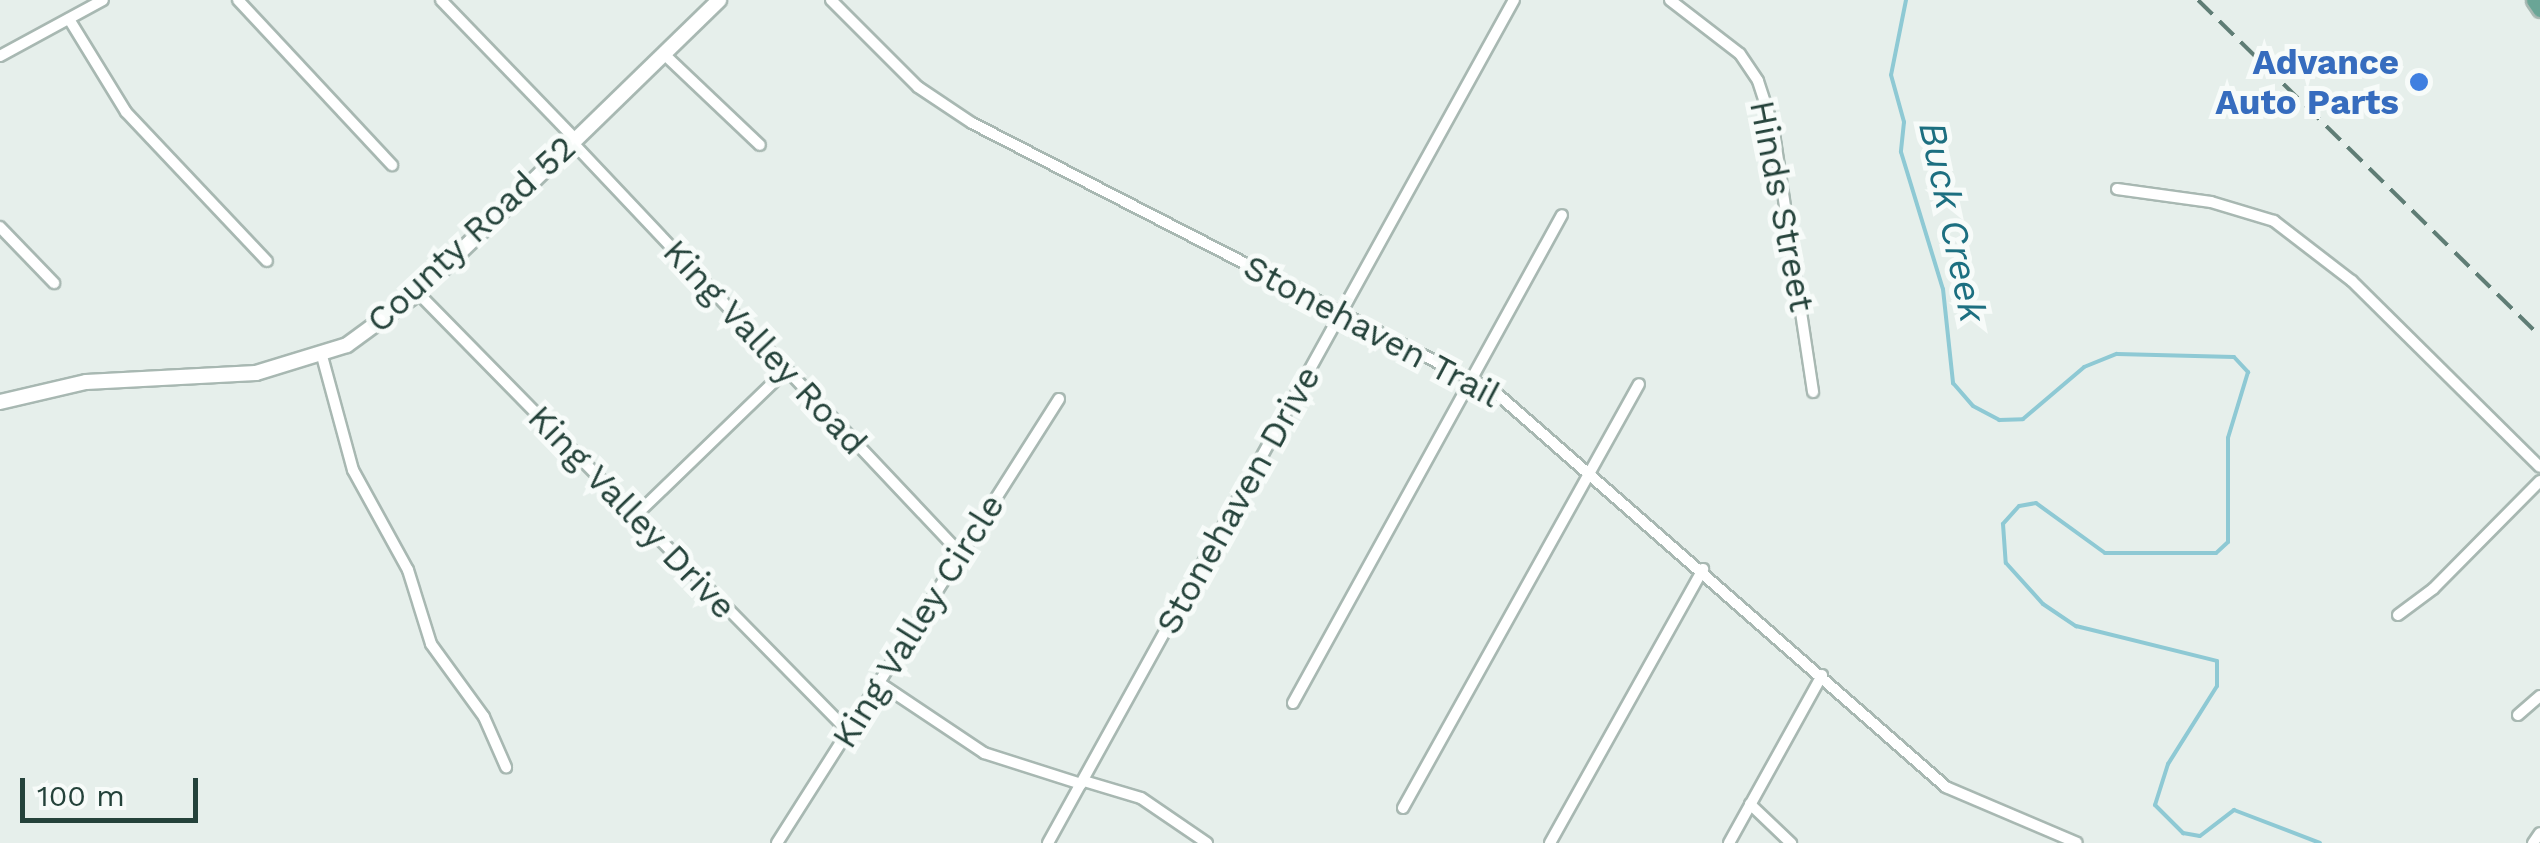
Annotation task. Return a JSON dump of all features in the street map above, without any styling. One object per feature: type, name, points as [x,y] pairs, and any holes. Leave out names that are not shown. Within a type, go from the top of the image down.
[{"type":"main road","points":[[2534,0],[2540,9]]},
{"type":"street","points":[[0,56],[103,0]]},
{"type":"street","points":[[238,0],[392,165]]},
{"type":"street","name":"King Valley Road","points":[[441,0],[958,552]]},
{"type":"street","name":"County Road 52","points":[[0,402],[86,382],[256,374],[322,356],[386,321],[719,0]]},
{"type":"street","name":"Stonehaven Trail","points":[[831,0],[946,108],[1472,379],[1513,404],[1946,787],[2071,842]]},
{"type":"street","name":"Stonehaven Drive","points":[[1048,843],[1514,0]]},
{"type":"street","name":"Hinds Street","points":[[1670,0],[1740,54],[1762,92],[1773,127],[1813,392]]},
{"type":"street","points":[[69,19],[126,112],[267,261]]},
{"type":"street","points":[[664,54],[760,145]]},
{"type":"street","points":[[2117,188],[2212,202],[2274,222],[2303,240],[2540,467]]},
{"type":"street","points":[[1293,703],[1562,215]]},
{"type":"street","points":[[0,227],[54,283]]},
{"type":"street","name":"King Valley Drive","points":[[418,293],[848,731]]},
{"type":"street","points":[[322,356],[353,470],[408,570],[431,644],[484,717],[506,767]]},
{"type":"street","points":[[635,516],[786,370]]},
{"type":"street","points":[[1402,808],[1639,384]]},
{"type":"street","name":"King Valley Circle","points":[[777,843],[958,552],[1059,399]]},
{"type":"street","points":[[2398,615],[2434,588],[2540,481]]},
{"type":"street","points":[[1550,843],[1702,570]]},
{"type":"street","points":[[1729,843],[1822,675]]},
{"type":"street","points":[[878,682],[984,753],[1141,798],[1207,843]]},
{"type":"street","points":[[2518,715],[2540,696]]},
{"type":"street","points":[[1750,804],[1791,843]]},
{"type":"street","points":[[2533,843],[2540,834]]},
{"type":"waterway","name":"Buck Creek","points":[[1906,0],[1891,75],[1904,122],[1901,152],[1943,289],[1953,383],[1973,406],[1999,420],[2023,419],[2084,367],[2117,354],[2234,357],[2248,372],[2228,438],[2228,542],[2216,553],[2105,553],[2036,503],[2019,506],[2003,524],[2006,563],[2043,604],[2076,626],[2217,661],[2217,686],[2168,764],[2155,805],[2183,833],[2200,836],[2234,810],[2320,843]]},
{"type":"railway","points":[[2198,0],[2540,336]]},
{"type":"place","name":"Advance Auto Parts","points":[[2419,82]]}]
